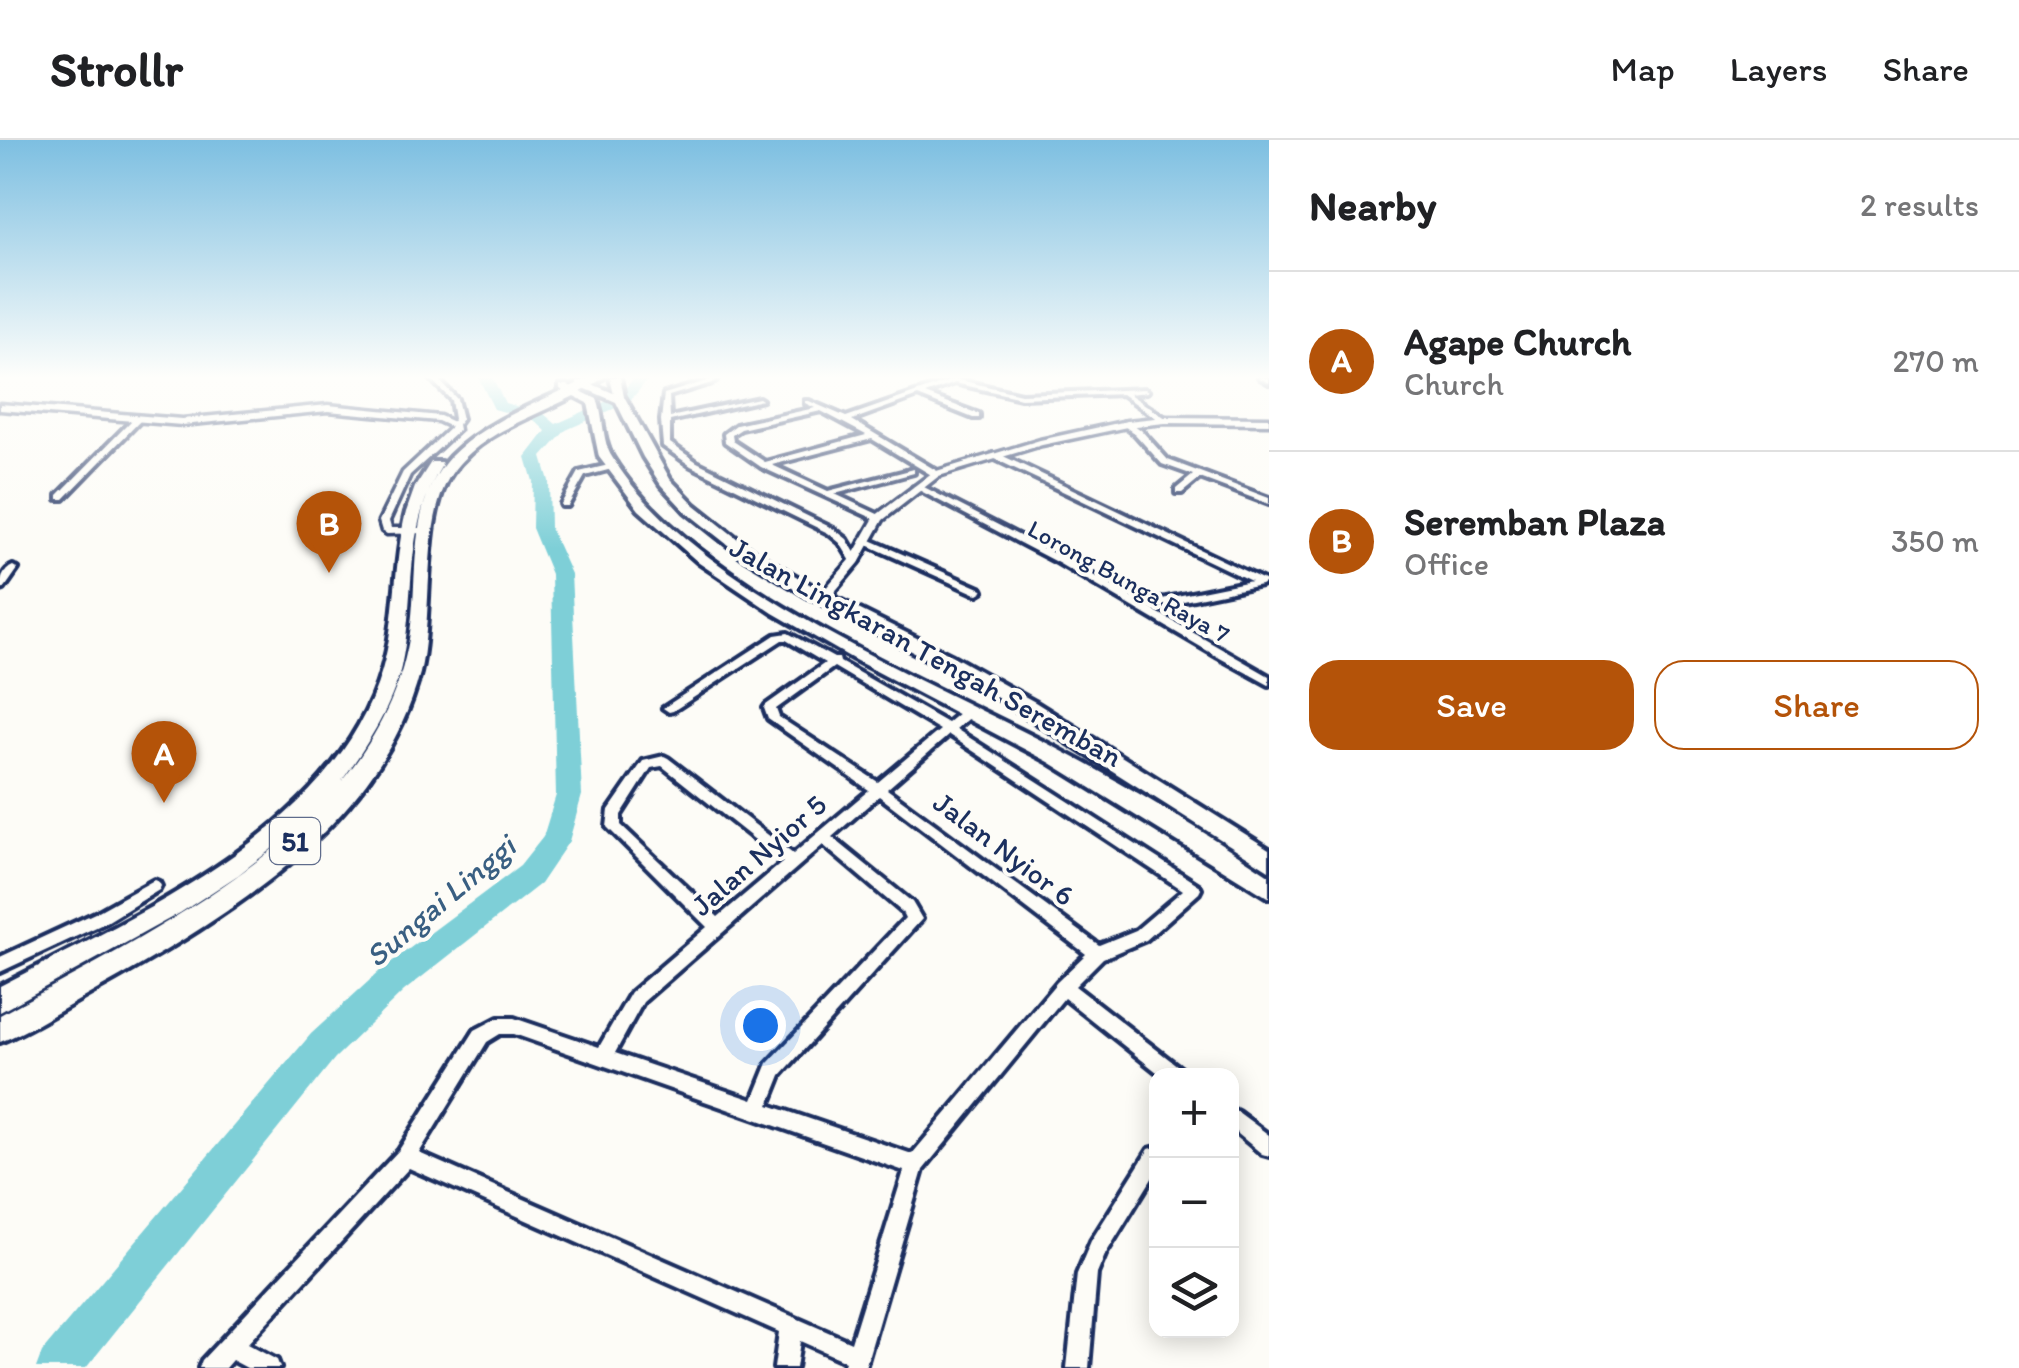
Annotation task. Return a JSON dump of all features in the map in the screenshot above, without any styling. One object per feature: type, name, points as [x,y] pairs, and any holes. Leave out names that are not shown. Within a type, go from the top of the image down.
[{"type":"main road","name":"51","points":[[0,1000],[222,874],[264,845],[340,770],[365,737],[384,696],[419,531],[434,495],[454,461],[488,434]]},
{"type":"main road","name":"Jalan Lingkaran Tengah Seremban","points":[[595,434],[613,466],[646,509],[676,540],[723,576],[1055,757],[1269,888]]},
{"type":"main road","points":[[600,444],[608,434]]},
{"type":"main road","name":"Jalan Lingkaran Tengah Seremban","points":[[629,434],[693,511],[726,538],[823,598],[946,660],[1088,742],[1269,861]]},
{"type":"main road","name":"51","points":[[0,1029],[184,925],[237,890],[278,857],[348,787],[374,756],[404,696],[420,628],[419,531]]},
{"type":"street","points":[[61,497],[123,434]]},
{"type":"street","points":[[419,531],[384,528],[390,505],[406,474],[451,434]]},
{"type":"street","points":[[666,434],[666,444],[674,452],[830,531],[844,541],[855,560]]},
{"type":"street","points":[[729,434],[734,448],[764,465],[879,518]]},
{"type":"street","points":[[869,434],[936,474]]},
{"type":"street","points":[[823,598],[855,560],[879,518],[936,474],[1085,434]]},
{"type":"street","points":[[1141,434],[1152,452],[1199,475],[1269,501]]},
{"type":"street","points":[[764,465],[872,436]]},
{"type":"street","points":[[996,456],[1265,582]]},
{"type":"street","points":[[572,465],[582,474]]},
{"type":"street","points":[[566,504],[582,474],[613,466]]},
{"type":"street","points":[[827,494],[911,471]]},
{"type":"street","points":[[1179,490],[1199,475]]},
{"type":"street","name":"Lorong Bunga Raya 7","points":[[917,486],[987,527],[1048,554],[1269,681]]},
{"type":"street","points":[[866,540],[978,591]]},
{"type":"street","points":[[0,587],[13,569]]},
{"type":"street","points":[[1139,607],[1265,582]]},
{"type":"street","points":[[406,1157],[791,1327],[856,1362],[915,1165],[1063,987],[1097,953],[1142,935],[1194,889],[948,728],[788,636],[778,637],[668,708]]},
{"type":"street","name":"Jalan Nyior 6","points":[[835,661],[770,708],[774,719],[878,790],[1097,953]]},
{"type":"street","name":"Jalan Nyior 5","points":[[604,1056],[637,997],[969,711]]},
{"type":"street","points":[[718,927],[614,828],[614,814],[648,764],[664,761],[793,862]]},
{"type":"street","points":[[758,1111],[774,1069],[914,919],[907,907],[823,836]]},
{"type":"street","points":[[0,966],[100,918],[154,886]]},
{"type":"street","points":[[1063,987],[1167,1068]]},
{"type":"street","points":[[210,1368],[406,1157],[481,1036],[498,1026],[514,1026],[604,1056],[915,1165]]},
{"type":"street","points":[[1239,1124],[1269,1148]]},
{"type":"street","points":[[1078,1368],[1087,1274],[1098,1248],[1155,1158]]},
{"type":"street","points":[[785,1368],[791,1327]]},
{"type":"street","points":[[230,1347],[269,1368]]},
{"type":"waterway","name":"Sungai Linggi","points":[[58,1368],[323,1046],[393,980],[530,875],[555,841],[569,795],[561,574],[541,528],[541,481],[534,457],[550,434]]},
{"type":"place","name":"Seremban Plaza","points":[[329,573]]},
{"type":"place","name":"Agape Church","points":[[164,803]]}]
